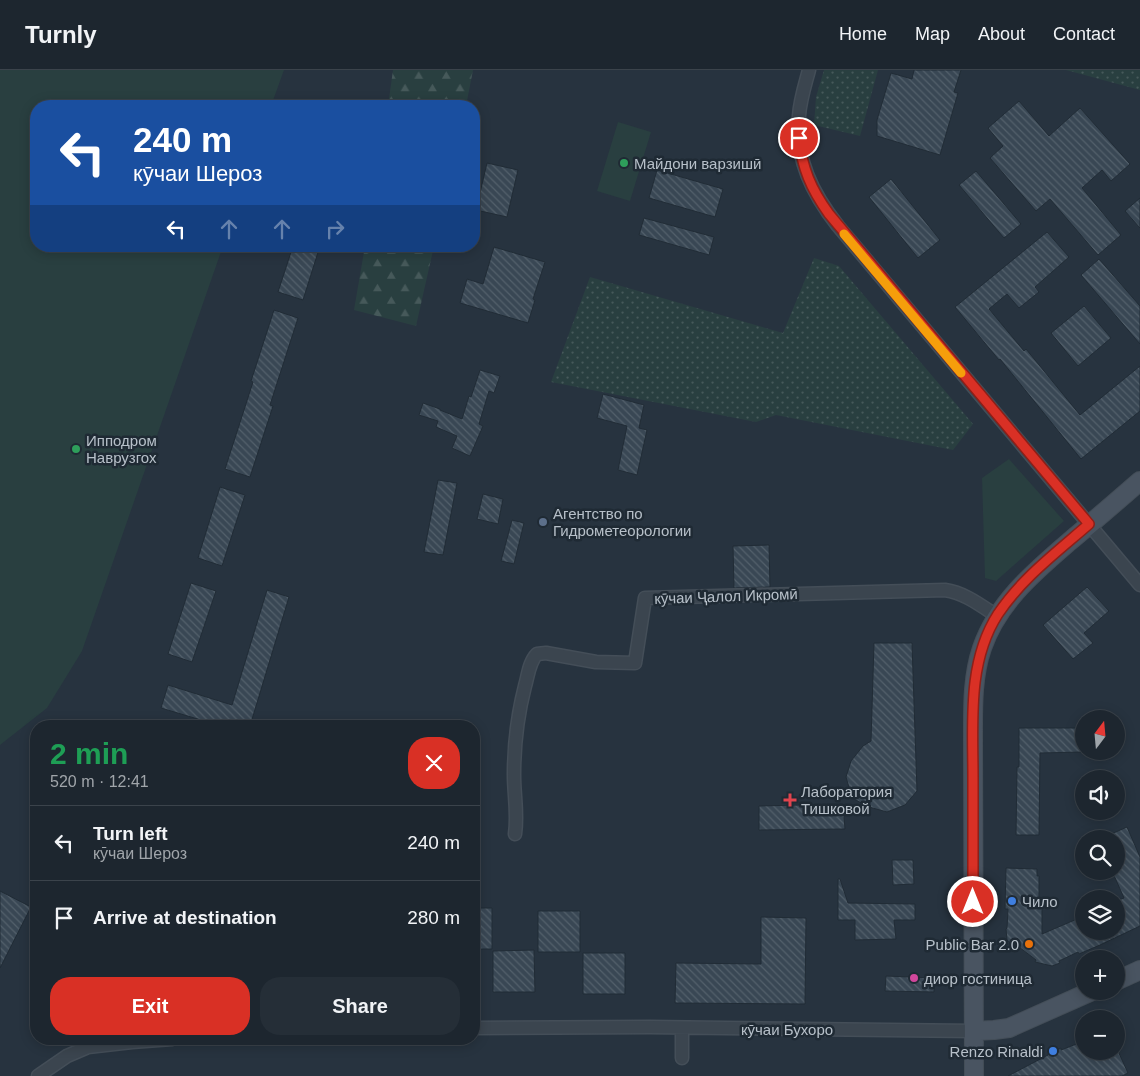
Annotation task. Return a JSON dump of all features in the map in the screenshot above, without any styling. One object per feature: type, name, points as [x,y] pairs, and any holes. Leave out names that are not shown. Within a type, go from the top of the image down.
[{"type":"street","points":[[809,70],[800,108],[800,146],[805,170],[822,204],[844,233],[1140,585]]},
{"type":"street","points":[[974,1076],[973,739],[974,692],[980,654],[996,616],[1008,599],[1030,575],[1140,481]]},
{"type":"street","name":"кӯчаи Ҷалол Икромӣ","points":[[515,834],[514,758],[516,725],[534,657],[537,654],[546,653],[596,662],[635,663],[645,598],[945,590],[965,595],[996,616]]},
{"type":"street","points":[[1125,977],[1140,970]]},
{"type":"street","name":"кӯчаи Бухоро","points":[[480,1028],[974,1031],[1008,1028],[1075,998]]},
{"type":"street","points":[[682,1028],[682,1058]]},
{"type":"street","points":[[38,1076],[67,1056],[88,1047],[106,1045]]},
{"type":"green space","name":"Ипподром Наврузгох","points":[[0,70],[284,70],[273,100],[30,100],[30,252],[221,252],[82,651],[47,708],[0,745]]},
{"type":"green space","points":[[393,70],[473,70],[467,100],[389,100]]},
{"type":"green space","points":[[824,70],[878,70],[860,136],[814,125],[816,97]]},
{"type":"green space","points":[[1066,70],[1140,70],[1140,90]]},
{"type":"green space","name":"Майдони варзишӣ","points":[[618,122],[651,132],[630,201],[597,191]]},
{"type":"green space","points":[[364,252],[433,252],[416,326],[354,310]]},
{"type":"green space","points":[[814,258],[839,266],[973,424],[953,450],[776,415],[756,422],[551,382],[590,277],[783,333]]},
{"type":"green space","points":[[1009,459],[1064,521],[996,581],[985,578],[982,478]]},
{"type":"building","points":[[914,70],[961,70],[954,92],[958,93],[940,155],[877,136],[877,120],[891,73],[912,79]]},
{"type":"building","points":[[1019,101],[1049,136],[1080,108],[1130,164],[1111,181],[1102,170],[1082,188],[1121,235],[1098,255],[1050,199],[1036,211],[990,158],[1003,146],[988,128]]},
{"type":"building","points":[[487,163],[518,170],[507,217],[480,211],[480,193]]},
{"type":"building","points":[[657,170],[723,189],[715,217],[649,198]]},
{"type":"building","points":[[976,171],[1021,224],[1004,238],[959,185]]},
{"type":"building","points":[[891,179],[940,240],[918,258],[869,197]]},
{"type":"building","points":[[1140,198],[1140,228],[1125,211]]},
{"type":"building","points":[[644,218],[714,237],[709,255],[639,235]]},
{"type":"building","points":[[1047,232],[1069,257],[1035,287],[1039,292],[1019,308],[1007,294],[989,309],[1024,351],[1026,349],[1080,415],[1140,366],[1140,411],[1081,459],[955,307]]},
{"type":"building","points":[[494,247],[545,262],[533,299],[535,300],[528,323],[460,303],[467,279],[483,284]]},
{"type":"building","points":[[291,252],[318,252],[303,300],[278,292]]},
{"type":"building","points":[[1099,259],[1140,306],[1140,344],[1081,275]]},
{"type":"building","points":[[1084,306],[1111,338],[1078,366],[1051,333]]},
{"type":"building","points":[[274,310],[298,318],[270,405],[273,406],[250,477],[225,469]]},
{"type":"building","points":[[480,370],[500,376],[494,393],[489,391],[479,424],[483,426],[470,456],[452,448],[457,436],[436,427],[438,421],[419,415],[423,403],[462,419]]},
{"type":"building","points":[[603,394],[644,405],[639,428],[647,430],[637,475],[618,470],[627,426],[597,418]]},
{"type":"building","points":[[438,480],[457,483],[443,555],[424,552]]},
{"type":"building","points":[[220,487],[245,495],[222,566],[198,558]]},
{"type":"building","points":[[483,494],[503,499],[498,524],[477,519]]},
{"type":"building","points":[[512,520],[524,523],[514,564],[501,561]]},
{"type":"building","points":[[769,545],[770,587],[734,588],[733,546]]},
{"type":"building","points":[[191,583],[216,591],[192,662],[168,654]]},
{"type":"building","points":[[1087,587],[1109,611],[1084,633],[1093,643],[1073,659],[1043,625]]},
{"type":"building","points":[[267,590],[289,597],[252,720],[201,720],[161,708],[168,685],[232,705]]},
{"type":"building","points":[[874,643],[912,643],[917,791],[905,805],[887,812],[869,807],[852,798],[846,777],[851,761],[863,746],[871,741]]},
{"type":"building","points":[[1019,728],[1075,728],[1075,752],[1040,753],[1039,835],[1016,835],[1017,767],[1019,767]]},
{"type":"building","points":[[843,804],[845,829],[759,830],[759,806]]},
{"type":"building","points":[[1127,827],[1140,857],[1140,926],[1125,933],[1125,890],[1120,890],[1116,880],[1125,880],[1125,830],[1120,830]]},
{"type":"building","points":[[892,860],[913,860],[914,884],[893,885]]},
{"type":"building","points":[[1006,868],[1037,869],[1037,876],[1039,876],[1039,899],[1042,899],[1042,934],[1075,920],[1075,940],[1111,940],[1088,950],[1075,950],[1075,953],[1052,966],[1035,962],[1036,960],[1019,947],[1017,949],[1007,940],[1008,909],[1005,909]]},
{"type":"building","points":[[838,879],[840,879],[848,903],[915,904],[915,920],[894,920],[896,939],[855,940],[855,920],[838,920]]},
{"type":"building","points":[[0,891],[30,906],[30,909],[0,968]]},
{"type":"building","points":[[480,908],[492,908],[492,949],[480,949]]},
{"type":"building","points":[[538,911],[580,911],[580,952],[538,952]]},
{"type":"building","points":[[761,917],[806,918],[805,1004],[675,1003],[676,963],[761,964]]},
{"type":"building","points":[[534,950],[535,992],[493,992],[493,951]]},
{"type":"building","points":[[583,953],[625,953],[625,994],[583,994]]},
{"type":"building","points":[[886,976],[934,978],[934,992],[885,991]]},
{"type":"building","points":[[1075,1045],[1075,1060],[1122,1060],[1128,1073],[1122,1076],[1008,1076],[1048,1054],[1061,1048],[1061,1050]]},
{"type":"slow traffic","points":[[844,234],[961,373]]},
{"type":"place","name":"Майдони варзишӣ","points":[[624,163]]},
{"type":"place","name":"Ипподром Наврузгох","points":[[76,449]]},
{"type":"place","name":"Агентство по Гидрометеорологии","points":[[543,522]]},
{"type":"place","name":"Лаборатория Тишковой","points":[[790,800]]},
{"type":"place","name":"Чило","points":[[1012,901]]},
{"type":"place","name":"Public Bar 2.0","points":[[1029,944]]},
{"type":"place","name":"диор гостиница","points":[[914,978]]},
{"type":"place","name":"Renzo Rinaldi","points":[[1053,1051]]},
{"type":"route","points":[[799,138],[808,178],[822,204],[838,226],[1089,524],[1030,575],[1008,599],[996,616],[982,649],[975,680],[974,706],[973,902]]}]
